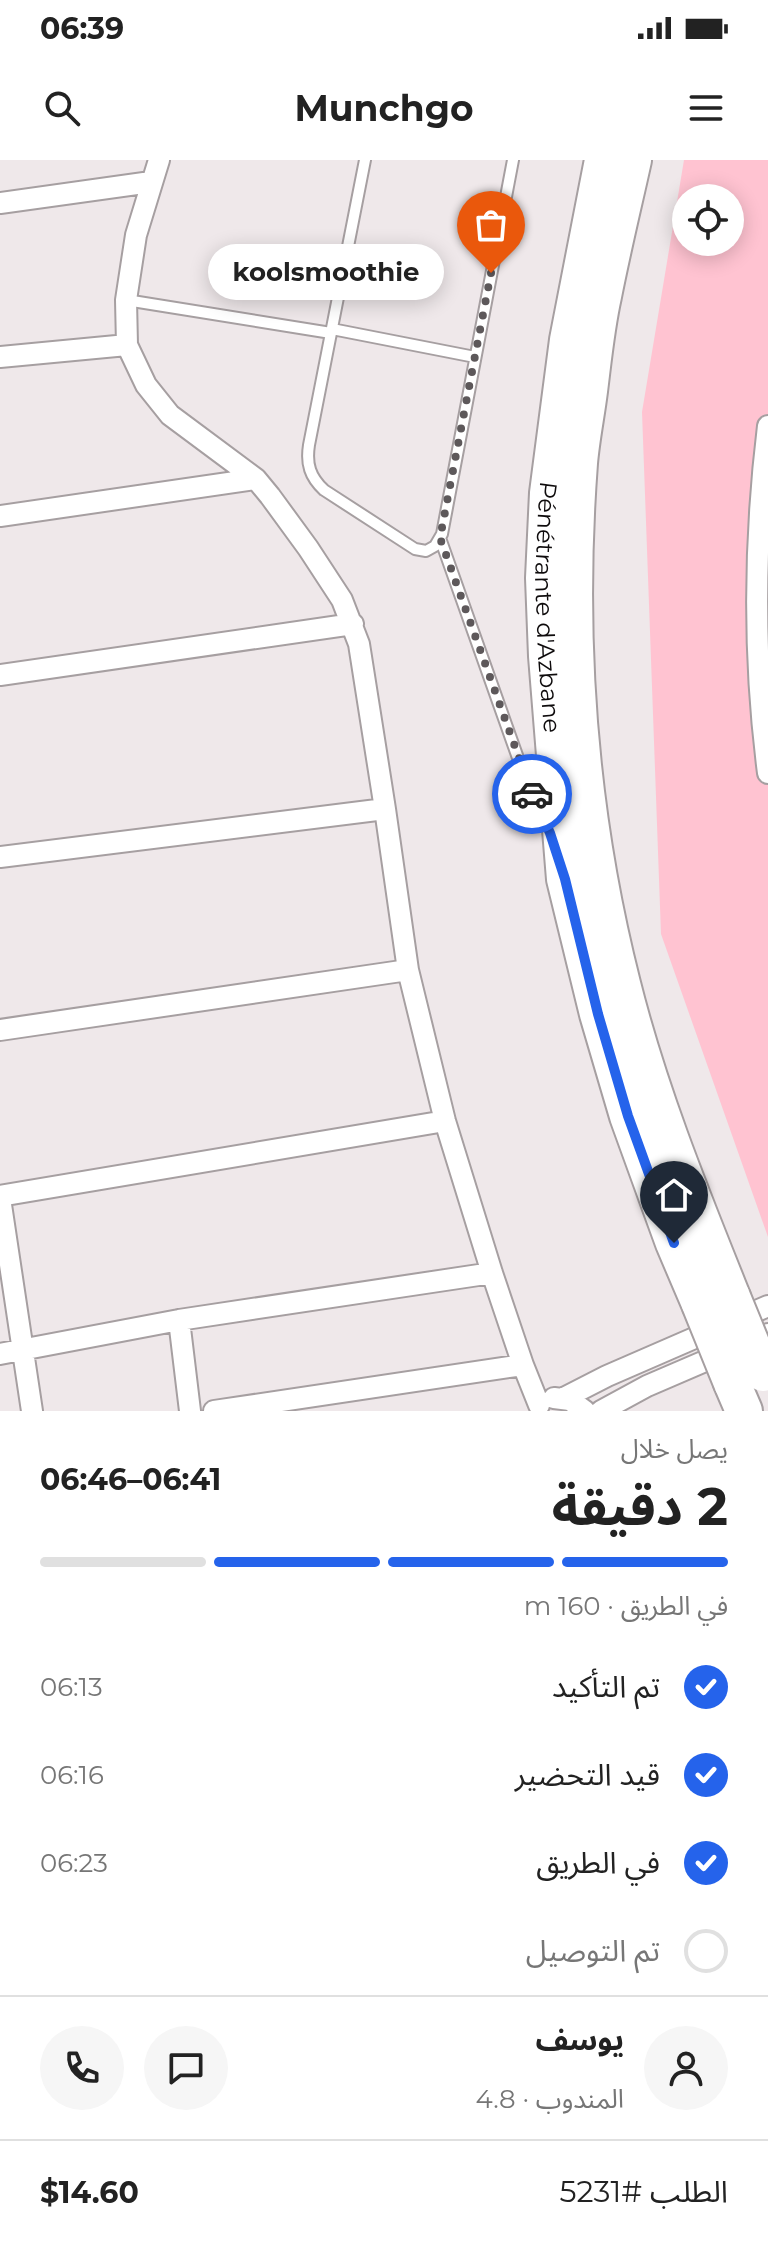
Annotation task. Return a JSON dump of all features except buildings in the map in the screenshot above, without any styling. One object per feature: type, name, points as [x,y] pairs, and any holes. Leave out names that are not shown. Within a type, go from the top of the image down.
[{"type":"highway","name":"Pénétrante d'Azbane","points":[[603,160],[568,340],[548,493],[544,578],[547,656],[565,879],[598,1014],[628,1116],[674,1243],[716,1301]]},
{"type":"highway","name":"Pénétrante d'Azbane","points":[[633,160],[602,298],[579,460],[575,543],[579,718],[594,851],[622,984],[716,1301],[752,1388]]},
{"type":"street","points":[[159,160],[136,235],[126,300],[127,345],[146,385],[170,415],[256,479],[329,578],[353,624],[359,644],[408,970],[445,1121],[536,1408],[768,1306]]},
{"type":"street","points":[[0,203],[151,182]]},
{"type":"street","points":[[0,357],[127,345]]},
{"type":"street","points":[[768,426],[763,469],[763,555],[758,631],[768,773]]},
{"type":"street","points":[[0,516],[256,479]]},
{"type":"street","points":[[0,675],[353,624]]},
{"type":"street","points":[[0,857],[385,809]]},
{"type":"street","points":[[0,1030],[408,970]]},
{"type":"street","points":[[32,1411],[0,1197],[445,1121]]},
{"type":"street","points":[[0,1354],[179,1320],[492,1273]]},
{"type":"street","points":[[179,1320],[190,1411]]},
{"type":"street","points":[[601,1411],[647,1386],[768,1334]]},
{"type":"street","points":[[214,1411],[523,1365]]},
{"type":"street","points":[[564,1398],[585,1411]]},
{"type":"lane","points":[[365,160],[308,455],[312,475],[324,490],[415,549],[426,551],[440,538],[513,160]]},
{"type":"lane","points":[[126,300],[332,331],[475,357]]},
{"type":"lane","points":[[440,538],[524,775],[550,833],[565,879]]},
{"type":"shaded area","points":[[684,160],[768,160],[768,1237],[661,934],[642,412],[672,232],[672,256],[744,256],[744,184],[680,184]]},
{"type":"way so far","points":[[491,273],[440,538],[532,794]]},
{"type":"place","name":"koolsmoothie","points":[[491,273]]},
{"type":"route","points":[[532,794],[550,833],[565,879],[598,1014],[628,1116],[674,1243]]}]
